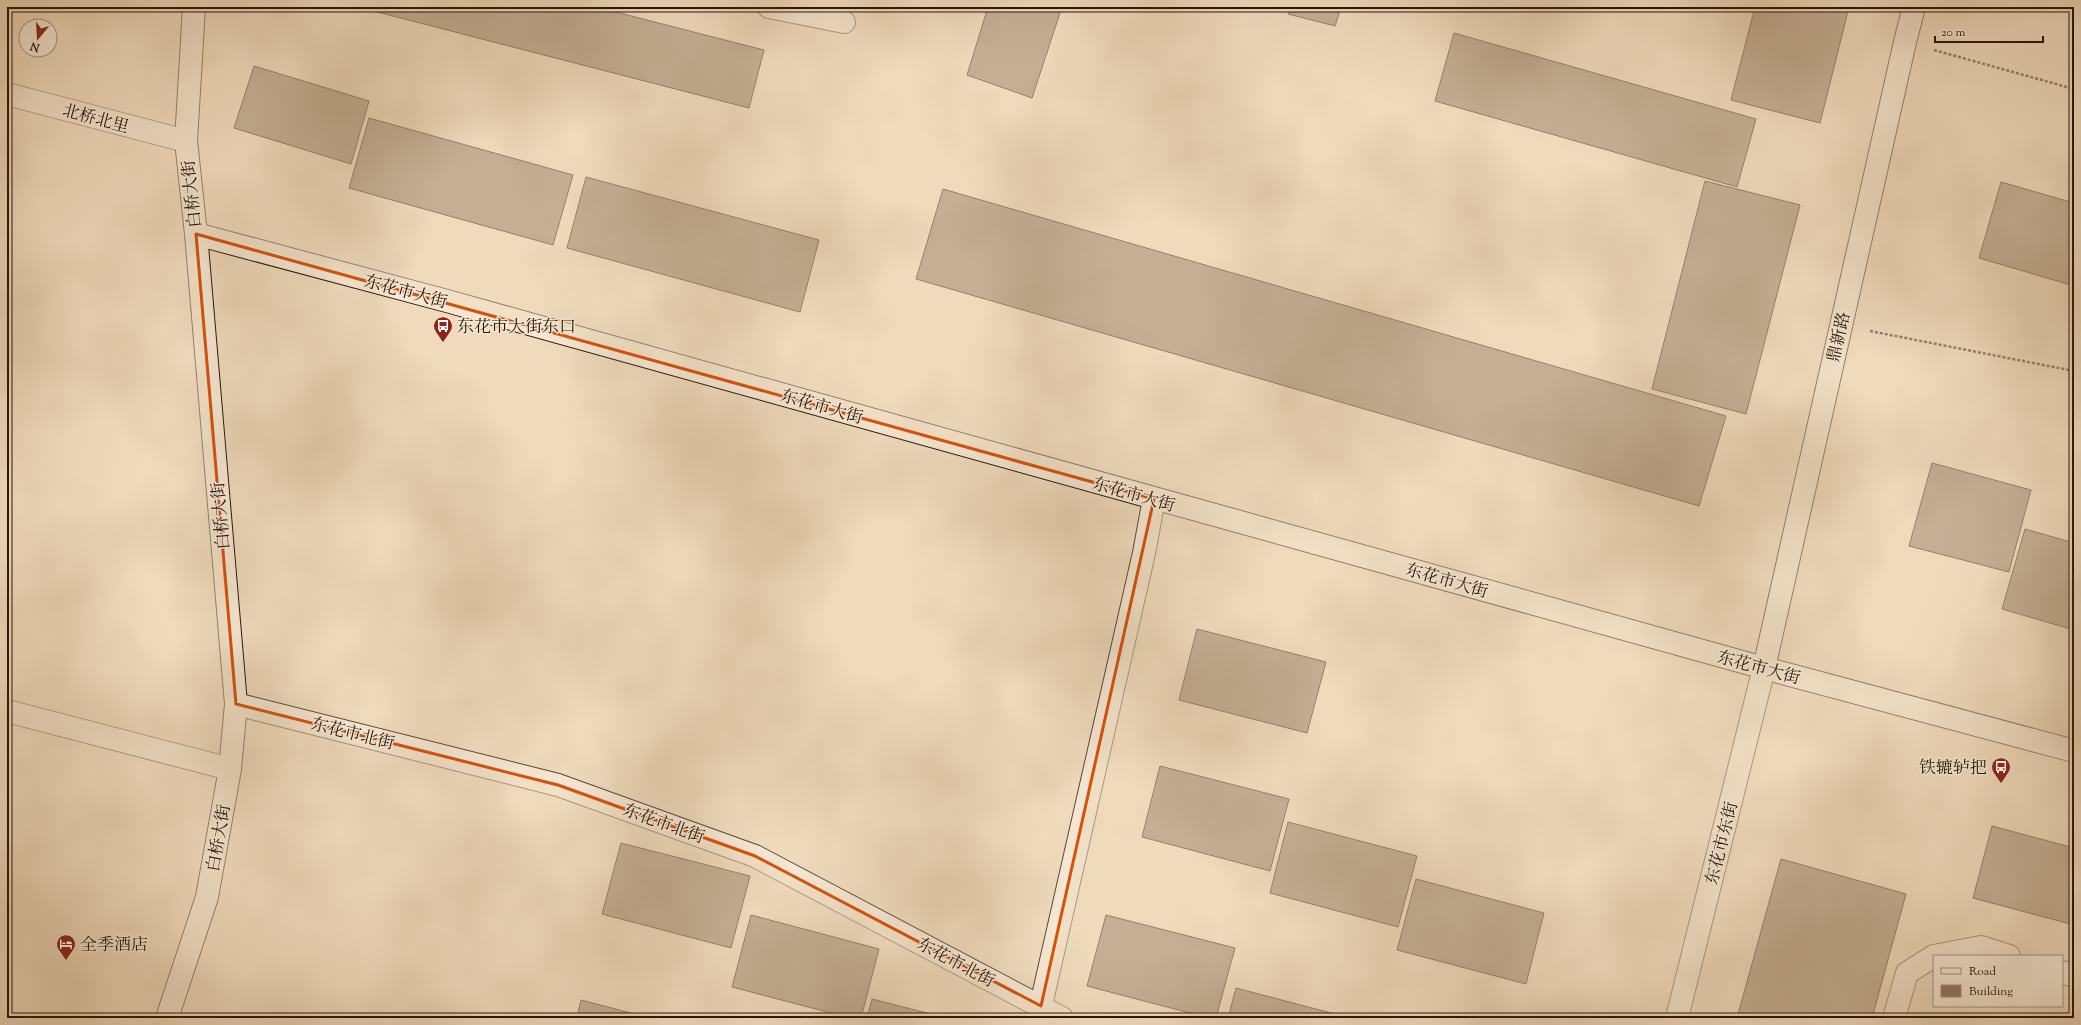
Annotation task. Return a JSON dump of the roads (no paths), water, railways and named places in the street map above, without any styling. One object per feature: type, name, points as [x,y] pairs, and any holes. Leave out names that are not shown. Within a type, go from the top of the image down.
[{"type":"street","name":"白桥大街","points":[[167,1018],[207,897],[230,769],[236,704],[196,234],[186,141],[194,7]]},
{"type":"street","points":[[769,7],[844,22]]},
{"type":"street","name":"鼎新路","points":[[1764,668],[1914,7]]},
{"type":"street","name":"北桥北里","points":[[7,94],[186,141]]},
{"type":"street","name":"东花市大街","points":[[196,234],[454,304],[1764,668],[2074,751]]},
{"type":"street","points":[[1040,1012],[1144,553],[1154,499]]},
{"type":"street","name":"东花市东街","points":[[1678,1018],[1764,668]]},
{"type":"street","name":"东花市北街","points":[[236,704],[558,785],[755,856],[1040,1012],[1062,1018]]},
{"type":"street","points":[[7,711],[230,769]]},
{"type":"street","points":[[1939,955],[1981,947],[2006,955]]},
{"type":"street","points":[[1894,1018],[1907,973],[1933,957]]},
{"type":"street","points":[[2063,972],[2074,976]]},
{"type":"place","name":"东花市大街东口","points":[[443,343]]},
{"type":"place","name":"铁辘轳把","points":[[2001,784]]},
{"type":"place","name":"全季酒店","points":[[66,961]]}]
